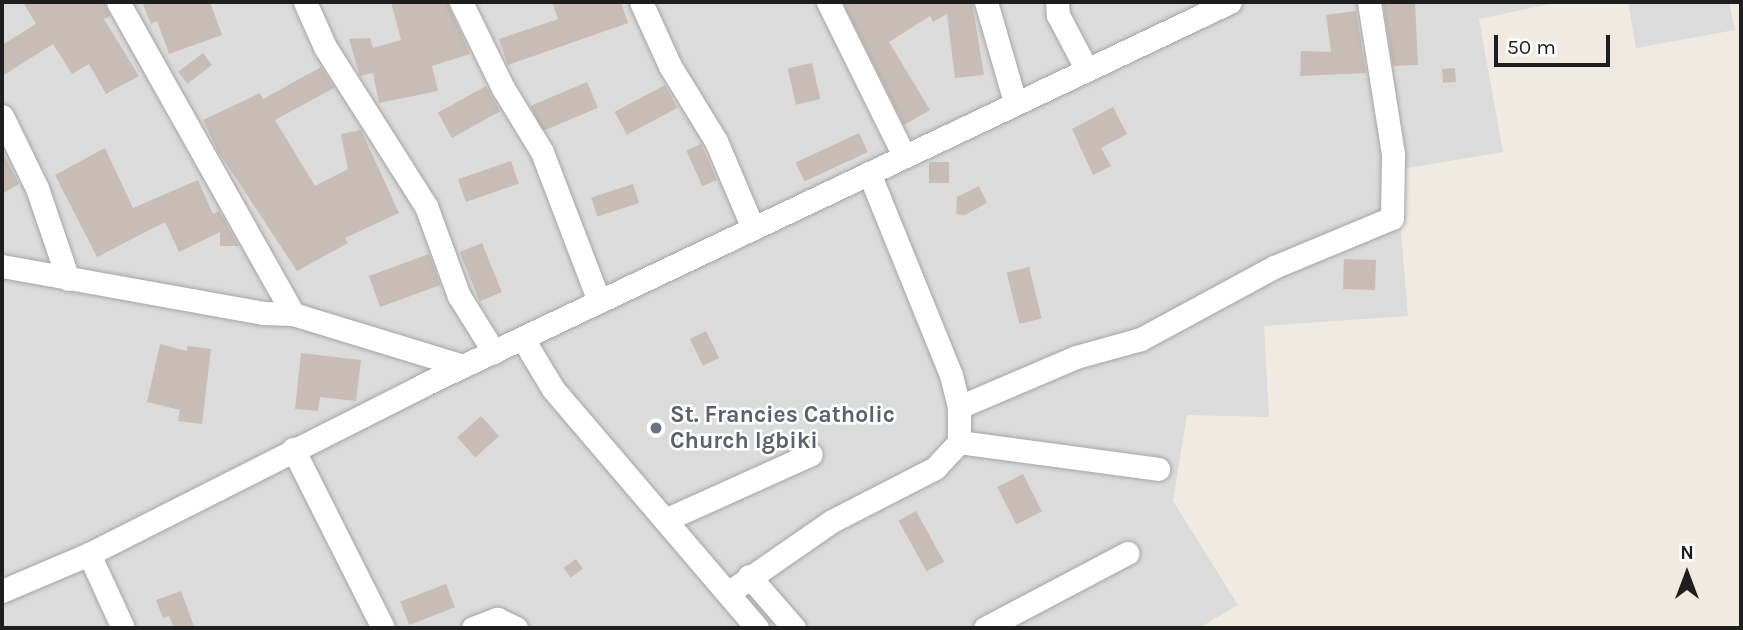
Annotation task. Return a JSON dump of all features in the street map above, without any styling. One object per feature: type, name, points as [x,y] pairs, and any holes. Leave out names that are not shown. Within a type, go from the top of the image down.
[{"type":"street","points":[[118,2],[293,314]]},
{"type":"street","points":[[305,2],[325,47],[426,206],[459,296],[494,352]]},
{"type":"street","points":[[461,2],[503,88],[542,152],[599,301]]},
{"type":"street","points":[[641,2],[670,66],[716,141],[753,228]]},
{"type":"street","points":[[828,2],[904,156]]},
{"type":"street","points":[[986,2],[1016,102]]},
{"type":"street","points":[[1056,2],[1058,15],[1086,68]]},
{"type":"street","points":[[2,592],[89,554],[293,449],[463,366],[1086,68],[1230,2]]},
{"type":"street","points":[[959,407],[1076,356],[1141,339],[1274,267],[1392,218],[1393,154],[1368,2]]},
{"type":"street","points":[[2,116],[37,187],[68,279]]},
{"type":"street","points":[[727,593],[832,521],[935,468],[959,442],[959,407],[951,375],[869,173]]},
{"type":"street","points":[[2,266],[263,313],[293,314],[463,366]]},
{"type":"street","points":[[523,339],[553,389],[757,628]]},
{"type":"street","points":[[959,442],[1158,469]]},
{"type":"street","points":[[293,449],[383,628]]},
{"type":"street","points":[[665,520],[811,454]]},
{"type":"street","points":[[985,628],[1127,553]]},
{"type":"street","points":[[89,554],[123,628]]},
{"type":"street","points":[[749,576],[794,628]]},
{"type":"street","points":[[473,628],[497,619],[516,628]]},
{"type":"shaded area","points":[[2,2],[1559,2],[1479,19],[1503,152],[1396,170],[1408,316],[1264,326],[1269,417],[1187,415],[1173,501],[1238,605],[1199,628],[2,628]]},
{"type":"shaded area","points":[[1628,2],[1729,2],[1735,30],[1636,48]]},
{"type":"building","points":[[23,2],[104,2],[110,16],[104,19],[139,76],[106,94],[89,64],[72,74],[53,44],[2,76],[2,45],[36,24]]},
{"type":"building","points":[[142,2],[210,2],[222,35],[169,54],[157,21],[151,24]]},
{"type":"building","points":[[391,2],[447,2],[470,54],[432,66],[438,91],[379,103],[373,73],[360,76],[349,39],[370,38],[373,48],[401,40]]},
{"type":"building","points":[[552,2],[621,2],[628,23],[508,65],[499,39],[558,19]]},
{"type":"building","points":[[843,2],[972,2],[984,75],[955,78],[947,14],[933,22],[930,16],[889,42],[930,110],[904,125]]},
{"type":"building","points":[[1383,2],[1415,2],[1418,65],[1393,66]]},
{"type":"building","points":[[1356,11],[1366,73],[1300,76],[1301,51],[1331,52],[1326,15]]},
{"type":"building","points":[[203,53],[212,65],[187,84],[178,72]]},
{"type":"building","points":[[812,63],[820,99],[796,105],[788,69]]},
{"type":"building","points":[[321,67],[334,88],[275,120],[315,186],[348,169],[341,134],[361,130],[399,213],[345,238],[348,243],[297,271],[218,151],[203,120],[260,93],[263,99]]},
{"type":"building","points":[[1455,68],[1456,82],[1443,83],[1442,69]]},
{"type":"building","points":[[587,82],[598,108],[542,132],[531,106]]},
{"type":"building","points":[[665,85],[677,108],[627,135],[615,112]]},
{"type":"building","points":[[486,86],[500,111],[452,138],[438,113]]},
{"type":"building","points":[[1113,107],[1127,134],[1101,148],[1111,166],[1093,175],[1072,129]]},
{"type":"building","points":[[859,133],[868,152],[804,182],[796,163]]},
{"type":"building","points":[[701,144],[717,180],[702,186],[686,151]]},
{"type":"building","points":[[105,148],[133,208],[198,180],[213,214],[219,211],[239,246],[220,246],[220,232],[179,252],[165,222],[97,257],[55,175]]},
{"type":"building","points":[[2,151],[19,184],[2,194]]},
{"type":"building","points":[[511,161],[519,184],[466,202],[458,179]]},
{"type":"building","points":[[929,162],[949,162],[949,183],[929,183]]},
{"type":"building","points":[[633,184],[639,203],[597,217],[591,198]]},
{"type":"building","points":[[979,186],[987,203],[965,215],[956,214],[957,197]]},
{"type":"building","points":[[482,243],[502,292],[480,301],[460,252]]},
{"type":"building","points":[[429,254],[440,285],[380,307],[369,276]]},
{"type":"building","points":[[1344,259],[1376,260],[1375,290],[1343,289]]},
{"type":"building","points":[[1029,267],[1042,318],[1020,324],[1007,273]]},
{"type":"building","points":[[706,331],[719,358],[703,366],[690,339]]},
{"type":"building","points":[[160,344],[187,351],[187,346],[211,349],[202,424],[178,421],[180,410],[147,402]]},
{"type":"building","points":[[301,353],[361,360],[356,401],[320,397],[318,411],[295,409]]},
{"type":"building","points":[[481,416],[499,436],[475,457],[457,437]]},
{"type":"building","points":[[1023,474],[1042,511],[1016,525],[997,487]]},
{"type":"building","points":[[916,511],[944,562],[927,571],[899,521]]},
{"type":"building","points":[[576,559],[583,569],[571,577],[564,568]]},
{"type":"building","points":[[446,584],[455,607],[409,625],[400,602]]},
{"type":"building","points":[[181,591],[194,626],[174,628],[169,616],[163,618],[156,600]]},
{"type":"place","name":"St. Francies Catholic Church Igbiki","points":[[656,428]]}]
